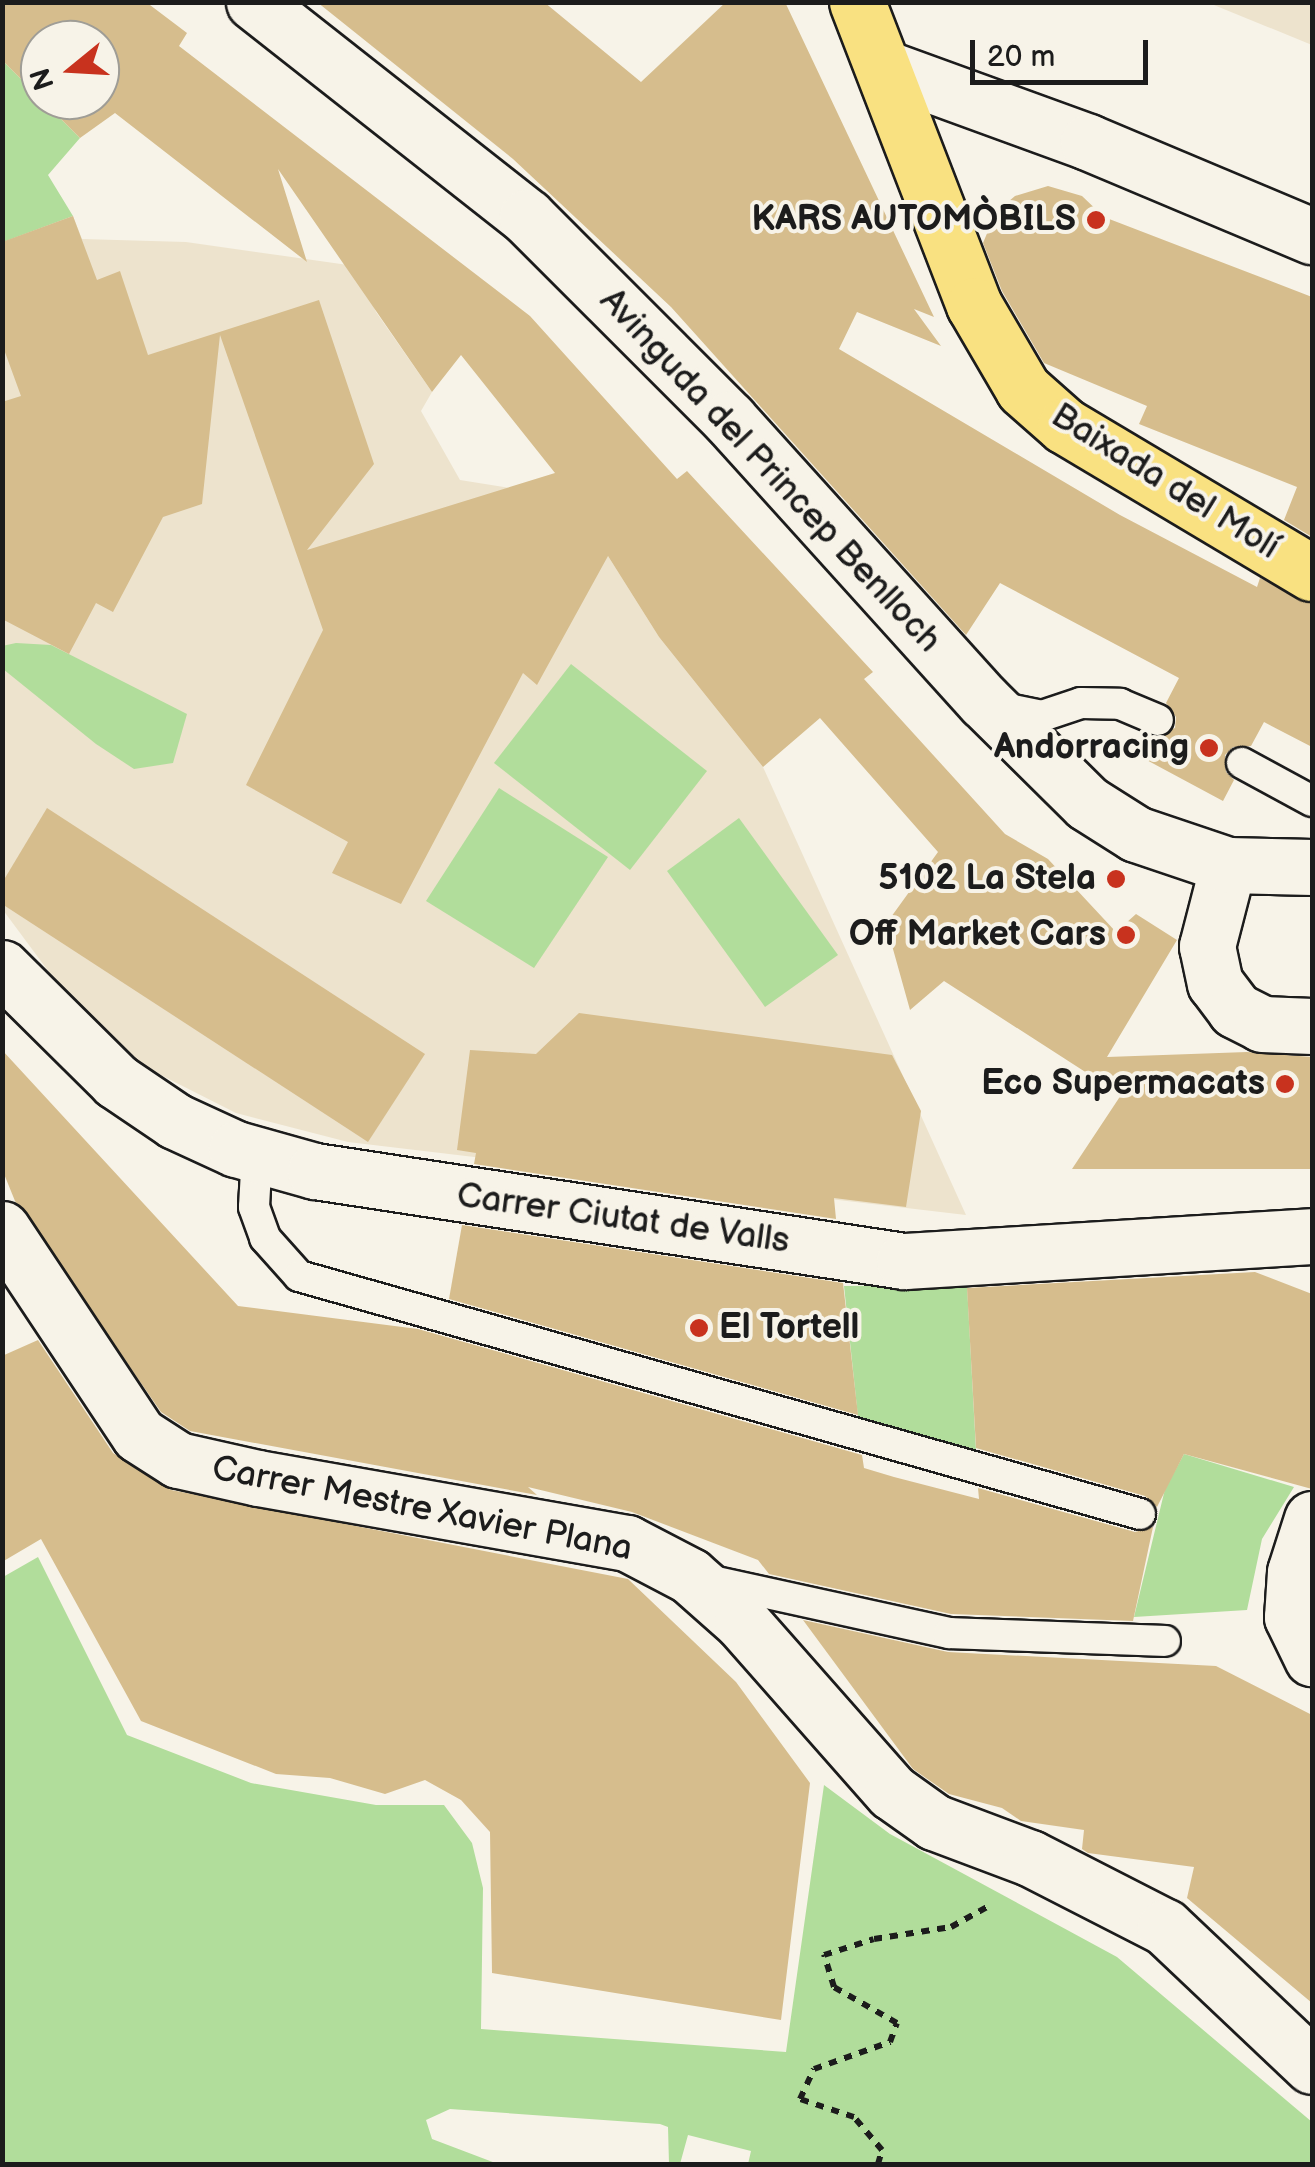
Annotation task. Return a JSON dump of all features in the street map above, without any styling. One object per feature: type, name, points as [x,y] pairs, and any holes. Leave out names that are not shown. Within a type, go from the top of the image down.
[{"type":"main road","name":"Baixada del Molí","points":[[857,2],[974,305],[1022,388],[1065,426],[1312,573]]},
{"type":"street","name":"Avinguda del Princep Benlloch","points":[[254,2],[528,217],[729,419],[984,701],[1086,803],[1136,834],[1228,865],[1312,867]]},
{"type":"street","points":[[885,68],[1088,142],[1312,236]]},
{"type":"street","points":[[1228,865],[1207,946],[1215,984],[1235,1010],[1262,1024],[1312,1026]]},
{"type":"street","name":"Carrer Ciutat de Valls","points":[[2,968],[116,1081],[175,1121],[257,1153],[396,1186],[904,1260],[1312,1236]]},
{"type":"street","name":"Carrer Mestre Xavier Plana","points":[[2,1228],[139,1435],[178,1460],[627,1543],[690,1576],[742,1622],[892,1792],[934,1822],[1030,1858],[1165,1927],[1312,2066]]},
{"type":"street","points":[[1312,1519],[1295,1572],[1292,1616],[1312,1658]]},
{"type":"lane","points":[[984,701],[1042,716],[1081,703],[1120,704],[1158,720]]},
{"type":"lane","points":[[1242,763],[1312,801]]},
{"type":"lane","points":[[257,1153],[254,1207],[265,1238],[299,1276],[1140,1514]]},
{"type":"lane","points":[[690,1576],[949,1633],[1164,1641]]},
{"type":"path","points":[[878,2164],[882,2150],[854,2117],[800,2099],[814,2069],[890,2042],[897,2023],[834,1987],[824,1955],[951,1927],[999,1901],[1030,1858]]},
{"type":"shaded area","points":[[1209,3],[1312,3],[1312,45]]},
{"type":"shaded area","points":[[73,216],[82,239],[186,242],[355,266],[376,312],[432,392],[421,411],[460,480],[517,489],[569,546],[608,556],[659,637],[763,767],[966,1215],[348,1142],[236,1113],[147,1068],[72,1003],[3,910],[2,242]]},
{"type":"green space","points":[[2,60],[20,78],[20,120],[62,120],[80,138],[48,175],[73,216],[3,242]]},
{"type":"green space","points":[[51,645],[187,714],[173,763],[134,769],[96,744],[3,669],[2,646]]},
{"type":"green space","points":[[571,664],[707,771],[630,870],[494,763]]},
{"type":"green space","points":[[499,788],[608,857],[534,968],[426,901]]},
{"type":"green space","points":[[739,818],[838,955],[765,1007],[667,871]]},
{"type":"green space","points":[[967,1285],[976,1451],[858,1417],[844,1286]]},
{"type":"green space","points":[[1184,1454],[1294,1487],[1262,1539],[1247,1610],[1134,1617],[1165,1489]]},
{"type":"green space","points":[[38,1557],[127,1735],[251,1783],[376,1805],[444,1805],[472,1843],[483,1888],[481,2029],[786,2052],[824,1785],[890,1834],[1117,1957],[1312,2122],[1312,2164],[748,2164],[751,2151],[688,2135],[680,2164],[669,2164],[668,2127],[660,2124],[450,2109],[426,2120],[432,2139],[498,2164],[3,2164],[3,1577]]},
{"type":"building","points":[[2,2],[146,2],[187,33],[179,46],[530,316],[677,479],[687,471],[873,672],[864,679],[1005,834],[1048,859],[1116,932],[1136,914],[1177,940],[1107,1057],[1247,1052],[1312,1057],[1312,1169],[1072,1169],[1121,1095],[944,981],[910,1010],[886,924],[938,852],[820,718],[763,767],[659,637],[608,556],[537,685],[523,673],[401,904],[332,873],[348,842],[246,785],[323,630],[220,335],[202,504],[163,517],[113,612],[96,603],[69,654],[2,619],[2,402],[21,396],[2,344],[2,242],[73,216],[97,280],[120,271],[148,355],[319,300],[374,464],[307,550],[555,473],[461,355],[432,392],[278,169],[307,262],[120,117],[120,20],[20,20],[20,78],[2,60]]},
{"type":"building","points":[[317,2],[544,2],[641,82],[726,2],[785,2],[934,317],[914,309],[941,346],[857,312],[839,349],[1120,515],[1257,587],[1260,578],[1312,604],[1312,747],[1264,722],[1251,746],[1233,747],[1225,755],[1226,772],[1234,780],[1223,801],[1141,757],[1150,737],[1175,728],[1176,717],[1166,703],[1179,678],[1000,583],[966,635],[671,307],[513,159]]},
{"type":"building","points":[[62,120],[105,120],[80,138]]},
{"type":"building","points":[[1048,186],[1082,196],[1104,217],[1312,297],[1312,537],[1284,520],[1297,487],[1139,424],[1147,406],[1044,363],[1002,291],[983,243],[996,212],[1015,196]]},
{"type":"building","points":[[47,808],[425,1054],[368,1142],[2,904],[2,883]]},
{"type":"building","points":[[579,1013],[892,1055],[921,1111],[906,1207],[834,1198],[836,1219],[474,1164],[476,1153],[457,1150],[470,1050],[536,1054]]},
{"type":"building","points":[[2,1050],[238,1306],[418,1329],[862,1455],[864,1468],[894,1477],[979,1499],[978,1488],[1135,1532],[1153,1527],[1133,1621],[951,1614],[769,1574],[758,1560],[632,1512],[528,1487],[537,1495],[190,1431],[161,1412],[15,1201],[2,1169]]},
{"type":"building","name":"El Tortell","points":[[462,1225],[843,1283],[858,1415],[449,1299]]},
{"type":"building","points":[[1255,1272],[1312,1294],[1312,1489],[1184,1454],[1157,1507],[1145,1496],[976,1448],[967,1288]]},
{"type":"building","points":[[38,1340],[113,1453],[171,1490],[628,1579],[736,1682],[810,1783],[781,2020],[492,1973],[490,1832],[461,1800],[425,1780],[385,1794],[330,1778],[276,1774],[141,1721],[41,1539],[2,1562],[2,1356]]},
{"type":"building","points":[[803,1620],[948,1652],[1216,1666],[1312,1715],[1312,2003],[1187,1898],[1194,1867],[1088,1853],[1082,1849],[1084,1830],[1021,1821],[1002,1808],[949,1794],[913,1769]]},
{"type":"place","name":"KARS AUTOMÒBILS","points":[[1096,220]]},
{"type":"place","name":"Andorracing","points":[[1209,748]]},
{"type":"place","name":"5102 La Stela","points":[[1116,879]]},
{"type":"place","name":"Off Market Cars","points":[[1126,935]]},
{"type":"place","name":"Eco Supermacats","points":[[1285,1084]]},
{"type":"place","name":"El Tortell","points":[[699,1328]]}]
